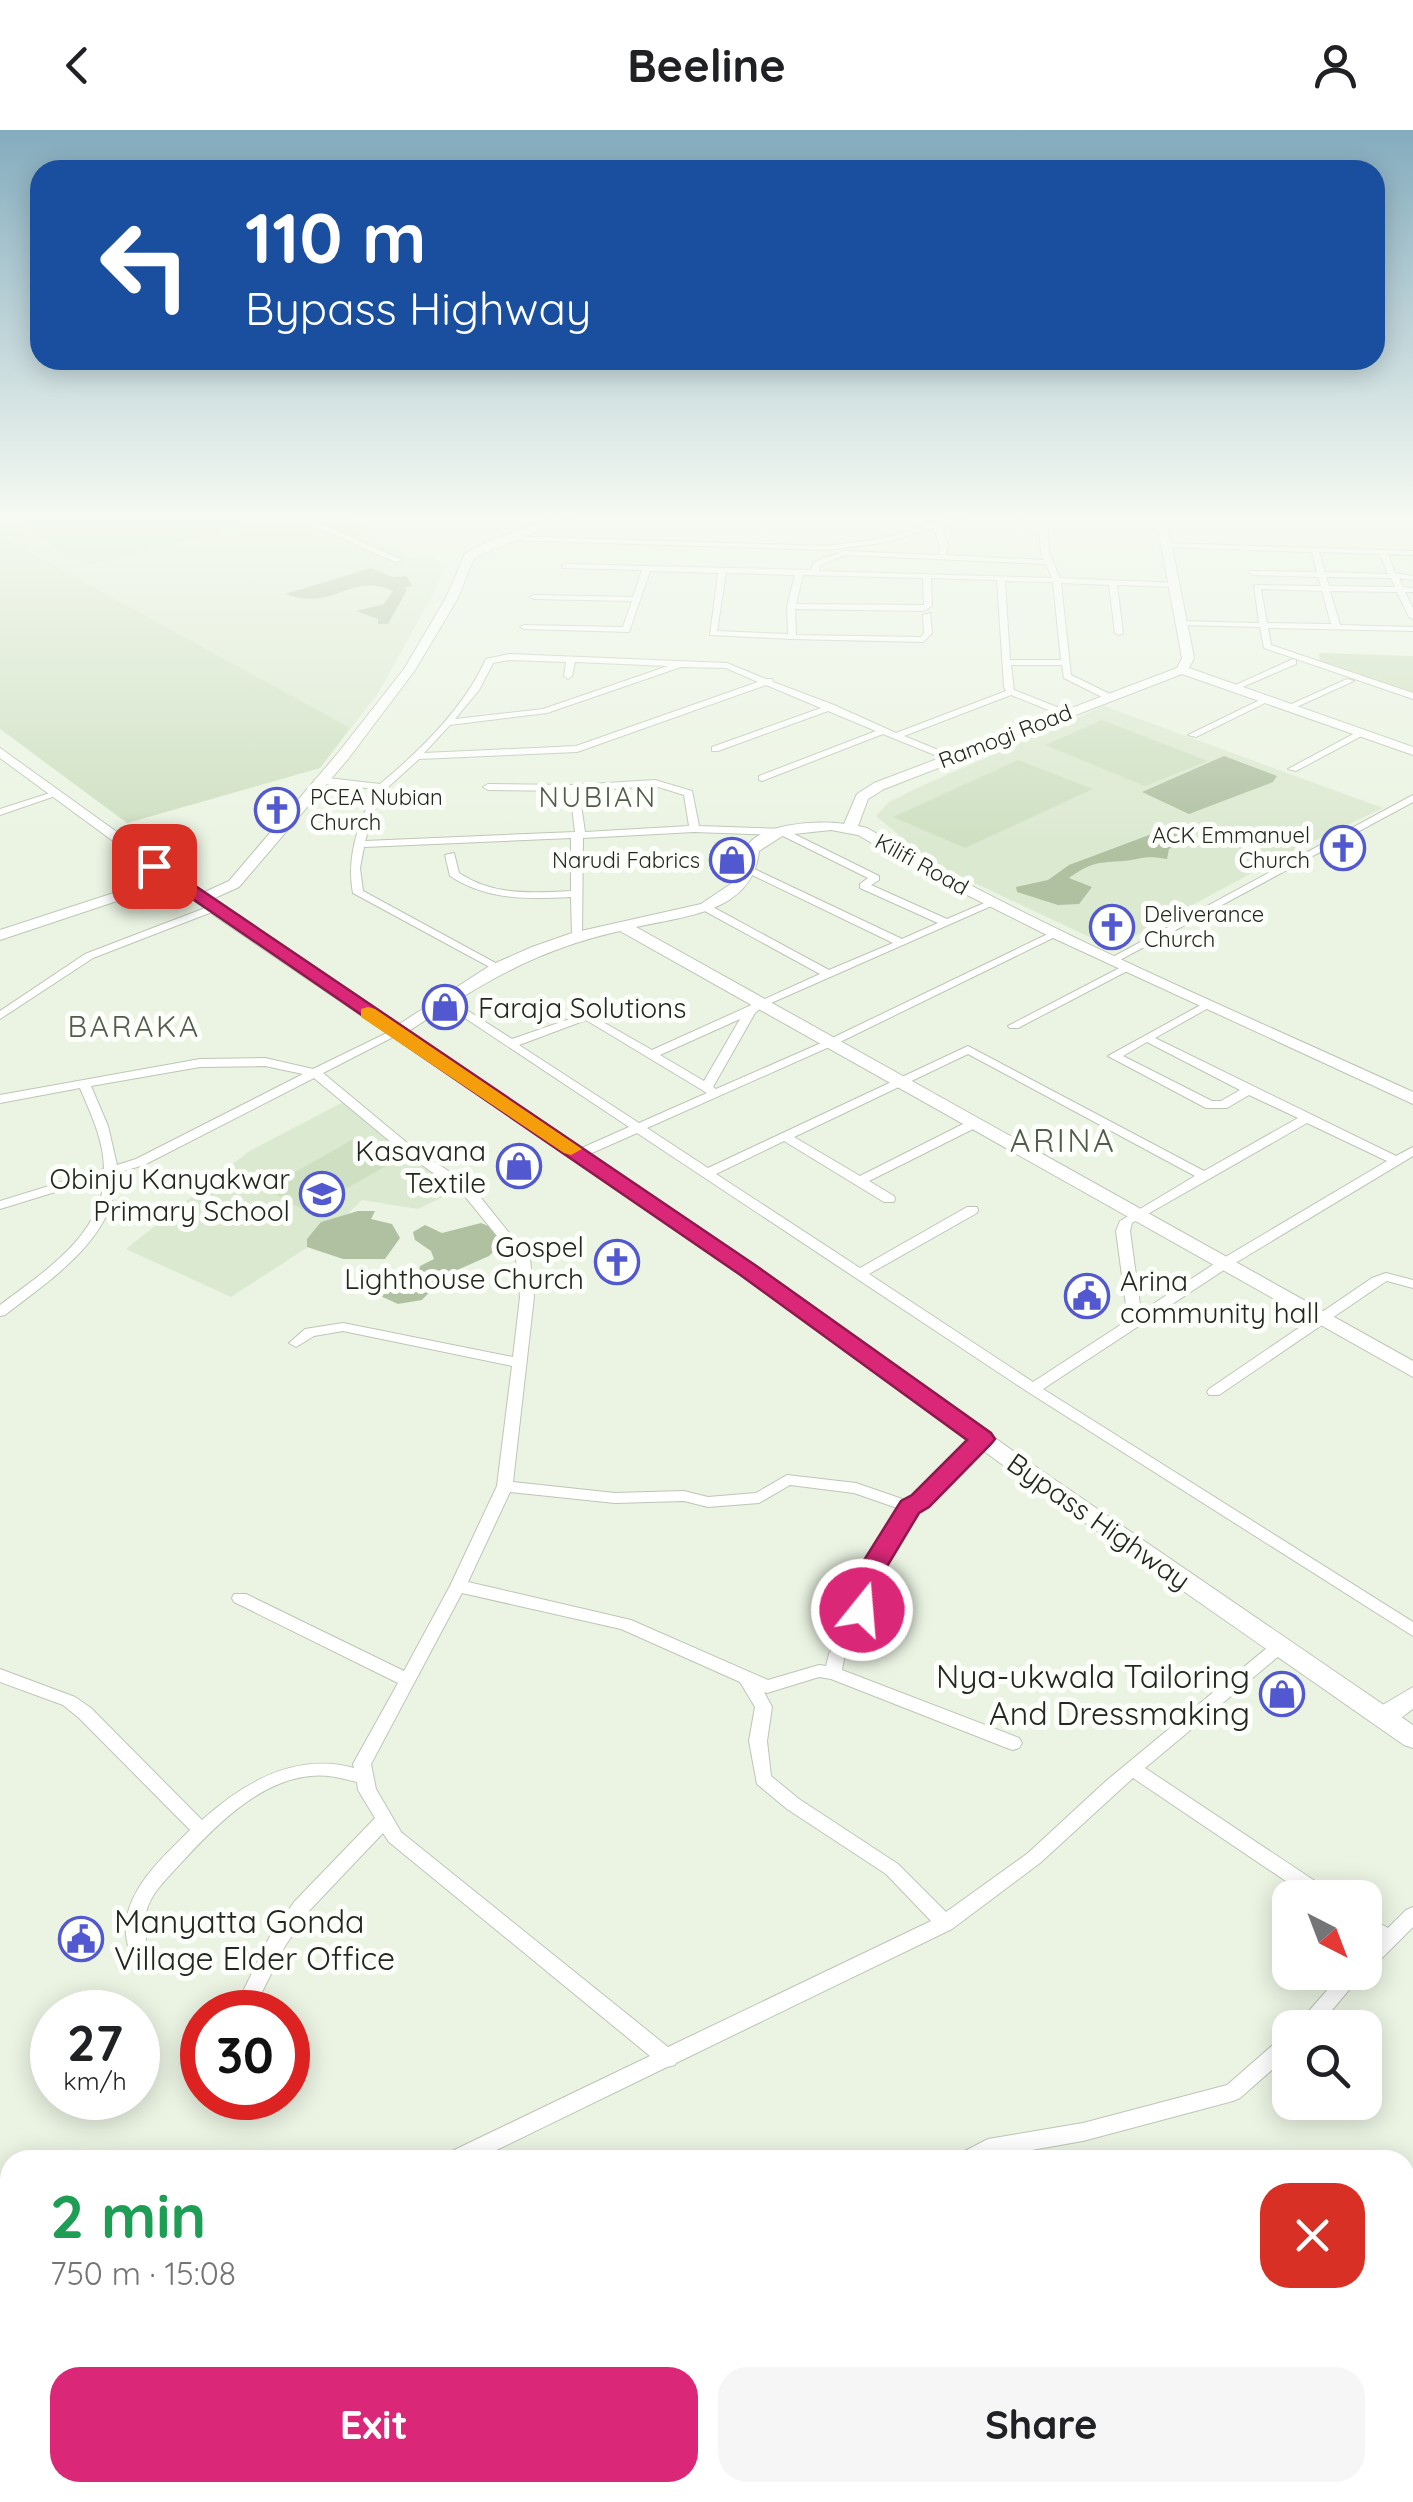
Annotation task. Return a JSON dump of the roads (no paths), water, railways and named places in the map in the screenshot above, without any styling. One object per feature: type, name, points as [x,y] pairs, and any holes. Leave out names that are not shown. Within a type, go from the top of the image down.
[{"type":"main road","points":[[207,903],[234,884],[409,670],[437,623]]},
{"type":"main road","points":[[1181,623],[1188,658],[1182,670],[1413,751]]},
{"type":"main road","name":"Ramogi Road","points":[[850,827],[862,797],[871,790],[1182,670]]},
{"type":"main road","name":"Bypass Highway","points":[[0,752],[207,903],[578,1154],[1413,1738]]},
{"type":"main road","name":"Kilifi Road","points":[[779,832],[850,827],[1056,934],[1413,1099]]},
{"type":"main road","points":[[395,1032],[498,968],[577,936],[706,907],[734,892],[750,870],[752,850],[779,832]]},
{"type":"main road","points":[[0,934],[172,878]]},
{"type":"main road","points":[[621,925],[756,1007],[901,1080],[1413,1370]]},
{"type":"main road","points":[[1383,1717],[1413,1696]]},
{"type":"street","points":[[524,627],[623,630],[630,623]]},
{"type":"street","points":[[714,623],[713,633],[923,640],[927,623]]},
{"type":"street","points":[[790,623],[790,636]]},
{"type":"street","points":[[1004,623],[1012,692]]},
{"type":"street","points":[[1061,623],[1069,678],[1107,696]]},
{"type":"street","points":[[1118,623],[1120,634]]},
{"type":"street","points":[[1210,623],[1413,629]]},
{"type":"street","points":[[1264,624],[1265,643],[1269,647],[1413,696]]},
{"type":"street","points":[[498,968],[362,897],[355,882],[368,811],[382,787],[448,723],[494,659],[726,666],[769,680],[950,758]]},
{"type":"street","points":[[568,676],[571,659]]},
{"type":"street","points":[[1006,662],[1065,664]]},
{"type":"street","points":[[1235,687],[1293,662]]},
{"type":"street","points":[[448,723],[544,711],[688,663]]},
{"type":"street","points":[[418,756],[577,749],[769,680]]},
{"type":"street","points":[[1289,707],[1350,681]]},
{"type":"street","points":[[898,736],[1012,692],[1064,713]]},
{"type":"street","points":[[1193,735],[1269,699]]},
{"type":"street","points":[[715,749],[831,706]]},
{"type":"street","points":[[762,778],[885,730]]},
{"type":"street","points":[[1293,769],[1362,732]]},
{"type":"street","points":[[319,780],[382,787]]},
{"type":"street","points":[[488,787],[574,788],[654,782],[689,793],[694,829]]},
{"type":"street","points":[[574,788],[580,835]]},
{"type":"street","points":[[0,812],[56,794]]},
{"type":"street","points":[[1014,1026],[1413,798]]},
{"type":"street","points":[[362,844],[694,829],[779,832],[875,878],[864,886],[946,924]]},
{"type":"street","points":[[577,936],[576,838],[580,835]]},
{"type":"street","points":[[450,855],[454,874],[480,890],[510,895],[576,894]]},
{"type":"street","points":[[750,870],[902,943]]},
{"type":"street","points":[[0,1016],[90,956],[207,903]]},
{"type":"street","points":[[653,1054],[993,903]]},
{"type":"street","points":[[706,907],[830,975]]},
{"type":"street","points":[[578,1154],[712,1091],[832,1042],[1056,934]]},
{"type":"street","points":[[447,1002],[1033,1389],[1413,1630]]},
{"type":"street","points":[[1208,1004],[1114,1056],[1210,1105],[1223,1104],[1249,1090]]},
{"type":"street","points":[[712,1091],[756,1007]]},
{"type":"street","points":[[510,1044],[587,1016],[712,1091]]},
{"type":"street","points":[[0,1205],[140,1162],[395,1032]]},
{"type":"street","points":[[1147,1038],[1396,1161]]},
{"type":"street","points":[[706,1174],[968,1049],[1202,1174]]},
{"type":"street","points":[[0,1099],[158,1068],[265,1062],[318,1074],[402,1145],[468,1191],[523,1259],[527,1296],[505,1486],[458,1586],[362,1764],[362,1778],[395,1837],[668,2058]]},
{"type":"street","points":[[0,1312],[83,1247],[110,1200],[104,1122],[84,1083]]},
{"type":"street","points":[[1135,1322],[1123,1231],[1133,1214],[1307,1118]]},
{"type":"street","points":[[860,1181],[974,1124]]},
{"type":"street","points":[[784,1136],[889,1199]]},
{"type":"street","points":[[1033,1389],[1222,1264],[1413,1151]]},
{"type":"street","points":[[858,1275],[972,1210]]},
{"type":"street","points":[[1214,1392],[1386,1277],[1413,1284]]},
{"type":"street","points":[[296,1343],[310,1332],[343,1327],[518,1363]]},
{"type":"street","points":[[834,1673],[837,1654],[862,1610],[870,1573],[910,1507],[982,1439]]},
{"type":"street","points":[[505,1486],[615,1498],[684,1496],[708,1502],[758,1498],[787,1480],[856,1488],[910,1507]]},
{"type":"street","points":[[458,1586],[625,1624],[767,1687],[819,1671],[834,1673],[1014,1743]]},
{"type":"street","points":[[240,1598],[405,1680]]},
{"type":"street","points":[[476,2150],[945,1924],[1034,1858],[1280,1646]]},
{"type":"street","points":[[0,1674],[77,1707],[105,1730],[200,1830]]},
{"type":"street","points":[[747,1679],[764,1706],[758,1741],[763,1779],[793,1804],[892,1869],[945,1924]]},
{"type":"street","points":[[137,1946],[135,1917],[141,1902],[200,1830],[254,1788],[285,1776],[337,1766],[362,1778]]},
{"type":"street","points":[[1133,1770],[1299,1880]]},
{"type":"street","points":[[253,1990],[278,1940],[302,1906],[384,1820]]},
{"type":"street","points":[[1382,1944],[1413,1915]]},
{"type":"street","points":[[1382,1934],[1388,1938]]},
{"type":"street","points":[[1321,2010],[1339,1990]]},
{"type":"street","points":[[985,2150],[1083,2132],[1233,2092],[1272,2058]]},
{"type":"place","name":"PCEA Nubian Church","points":[[277,810]]},
{"type":"place","name":"ACK Emmanuel Church","points":[[1343,848]]},
{"type":"place","name":"Narudi Fabrics","points":[[732,860]]},
{"type":"place","name":"Deliverance Church","points":[[1112,927]]},
{"type":"place","name":"Faraja Solutions","points":[[445,1007]]},
{"type":"place","name":"Kasavana Textile","points":[[519,1166]]},
{"type":"place","name":"Obinju Kanyakwar Primary School","points":[[322,1194]]},
{"type":"place","name":"Gospel Lighthouse Church","points":[[617,1262]]},
{"type":"place","name":"Arina community hall","points":[[1087,1296]]},
{"type":"place","name":"Nya-ukwala Tailoring And Dressmaking","points":[[1282,1694]]},
{"type":"place","name":"Manyatta Gonda Village Elder Office","points":[[81,1939]]},
{"type":"district","name":"NUBIAN","points":[[598,796]]},
{"type":"district","name":"BARAKA","points":[[134,1026]]},
{"type":"district","name":"ARINA","points":[[1063,1140]]}]
